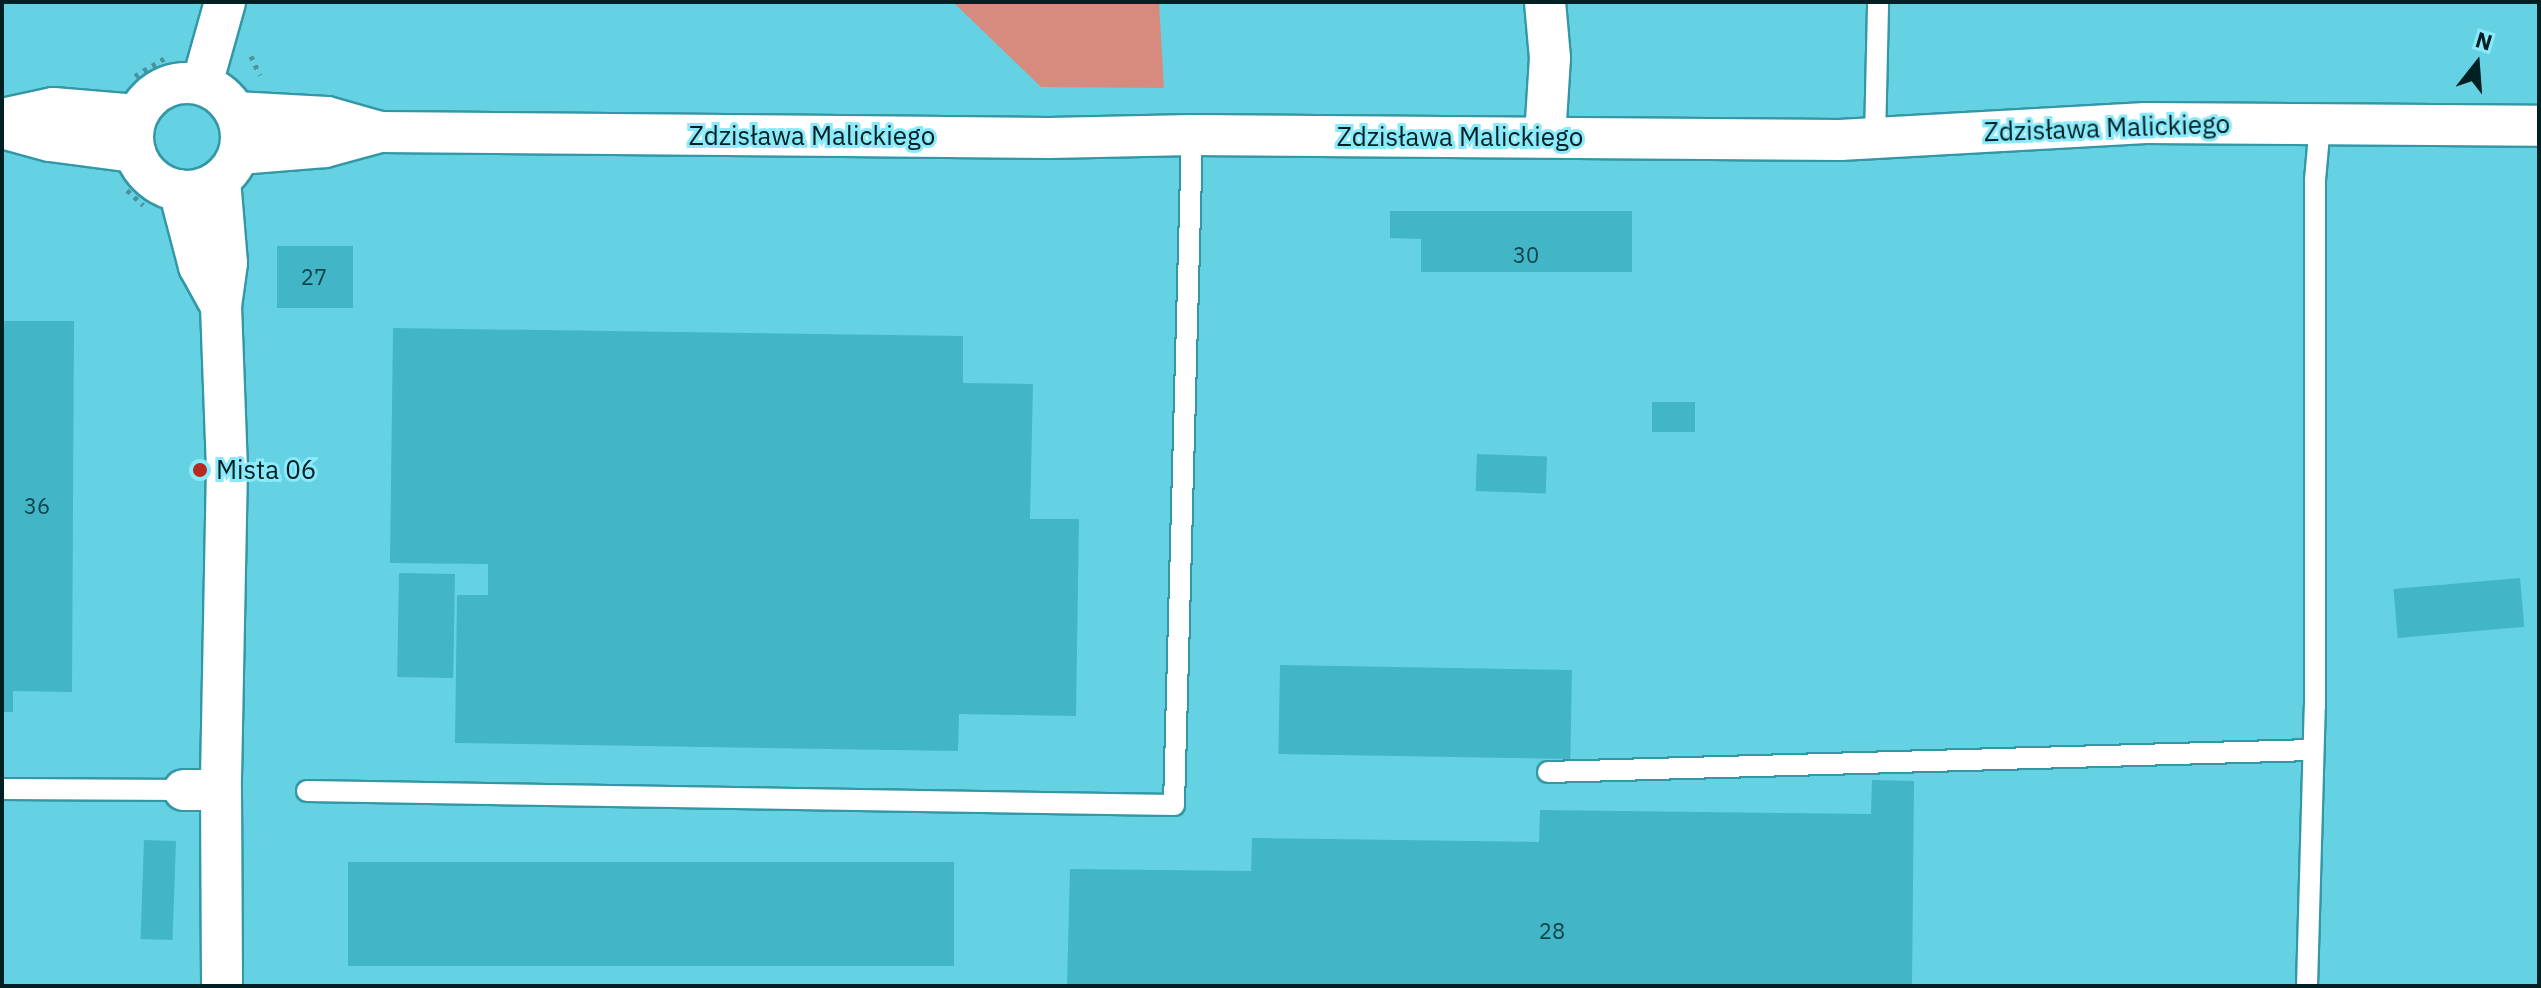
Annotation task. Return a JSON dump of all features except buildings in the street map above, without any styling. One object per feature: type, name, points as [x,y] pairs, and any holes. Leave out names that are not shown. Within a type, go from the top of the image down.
[{"type":"street","points":[[202,84],[225,2]]},
{"type":"street","points":[[1545,2],[1550,58],[1545,137]]},
{"type":"street","points":[[222,986],[203,790],[227,466],[221,306],[227,263],[229,167],[240,125],[227,100],[202,84],[186,82],[157,91],[136,134],[151,178],[179,190],[193,191],[229,167]]},
{"type":"street","points":[[2,119],[53,108],[136,134]]},
{"type":"street","name":"Zdzisława Malickiego","points":[[235,112],[327,117],[380,132],[1049,138],[1192,135],[1875,139],[2132,124],[2539,126]]},
{"type":"street","points":[[2,128],[50,141],[136,134]]},
{"type":"street","name":"Zdzisława Malickiego","points":[[229,167],[380,132]]},
{"type":"street","points":[[179,190],[199,266],[221,306]]},
{"type":"lane","points":[[1875,139],[1878,2]]},
{"type":"lane","points":[[2307,986],[2315,706],[2315,180],[2320,124]]},
{"type":"lane","points":[[307,791],[1174,805],[1192,135]]},
{"type":"lane","points":[[1548,772],[2312,750]]},
{"type":"lane","points":[[2,789],[203,790]]},
{"type":"shaded area","points":[[2,2],[2539,2],[2539,986],[2,986]]},
{"type":"shaded area","points":[[953,2],[1159,2],[1164,88],[1041,87]]},
{"type":"place","name":"Mista 06","points":[[200,470]]}]
